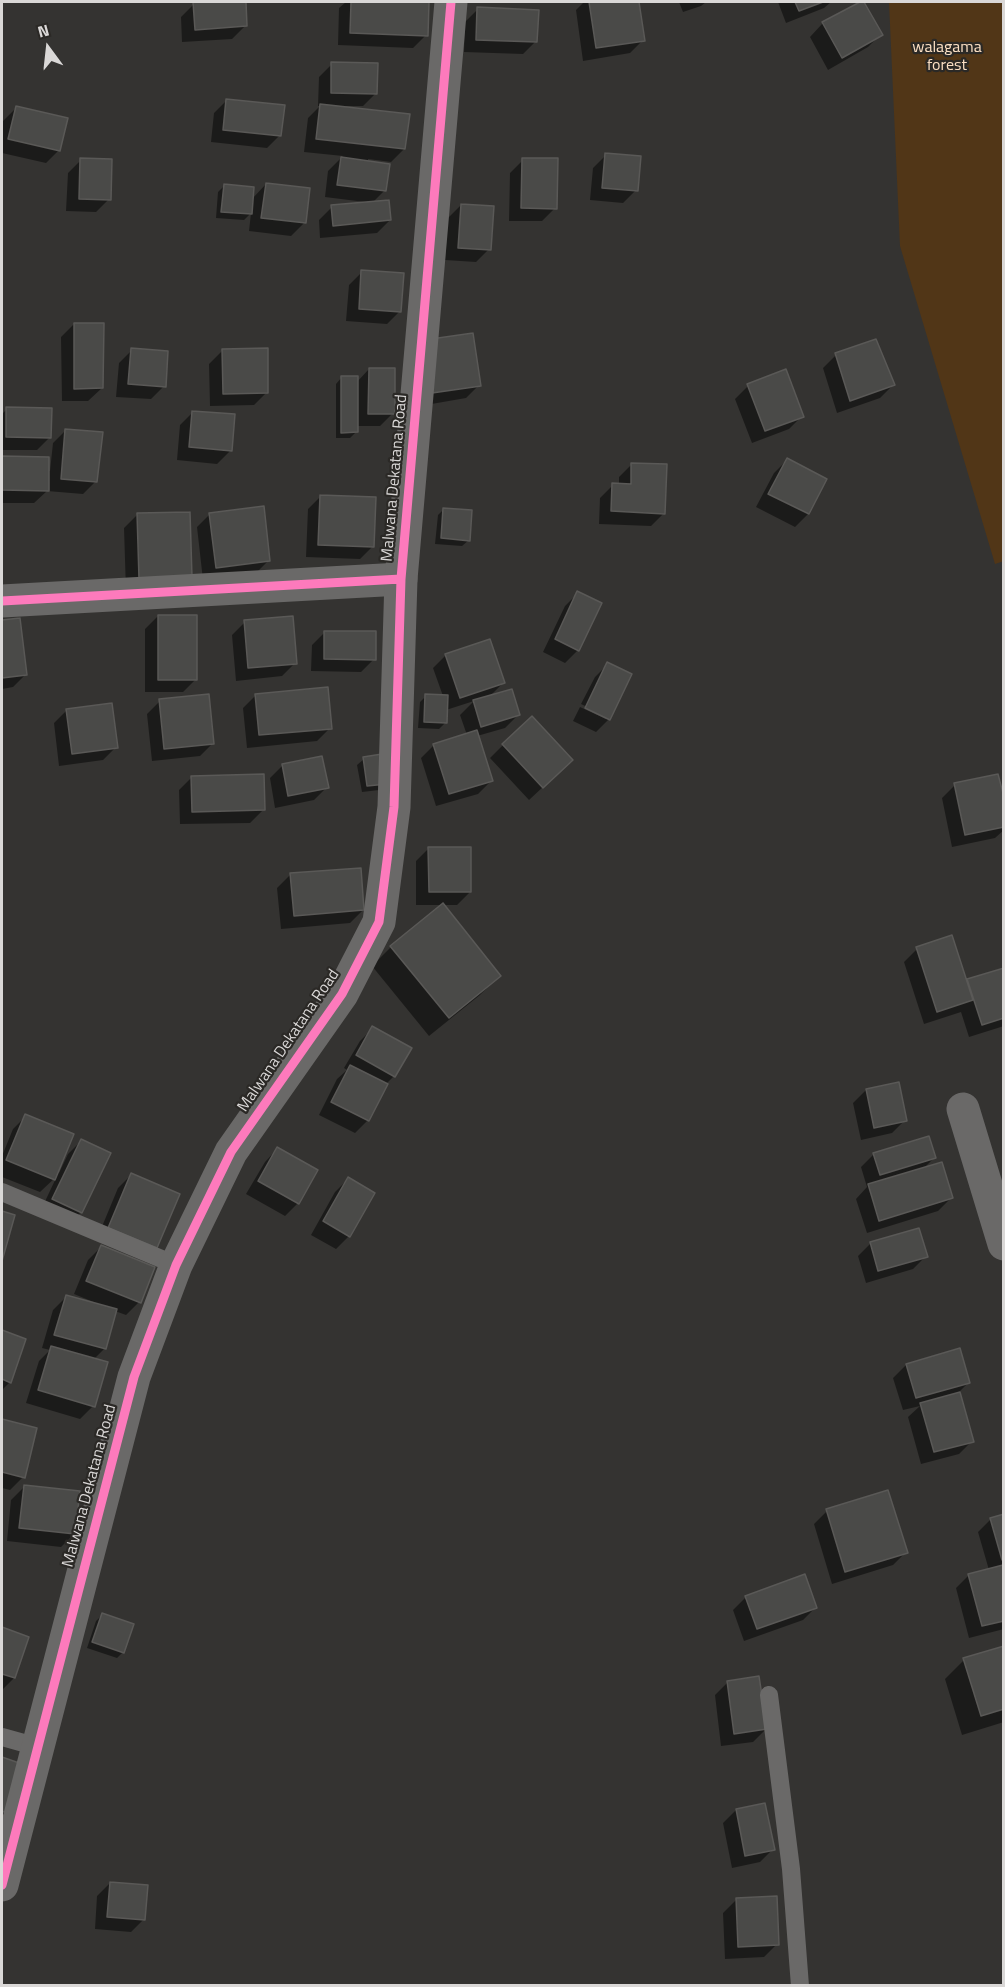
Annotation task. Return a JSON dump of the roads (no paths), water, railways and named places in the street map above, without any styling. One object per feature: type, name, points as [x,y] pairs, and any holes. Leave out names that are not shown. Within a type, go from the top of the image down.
[{"type":"street","name":"Malwana Dekatana Road","points":[[2,1885],[134,1377],[176,1265],[231,1152],[342,994],[380,922],[394,807],[401,579],[451,2]]},
{"type":"street","points":[[2,601],[401,579]]},
{"type":"street","points":[[963,1109],[1004,1244]]},
{"type":"lane","points":[[2,1192],[176,1265]]},
{"type":"lane","points":[[769,1695],[791,1869],[800,1986]]},
{"type":"lane","points":[[2,1737],[38,1747]]},
{"type":"park label","name":"walagama forest","points":[[947,57]]}]
